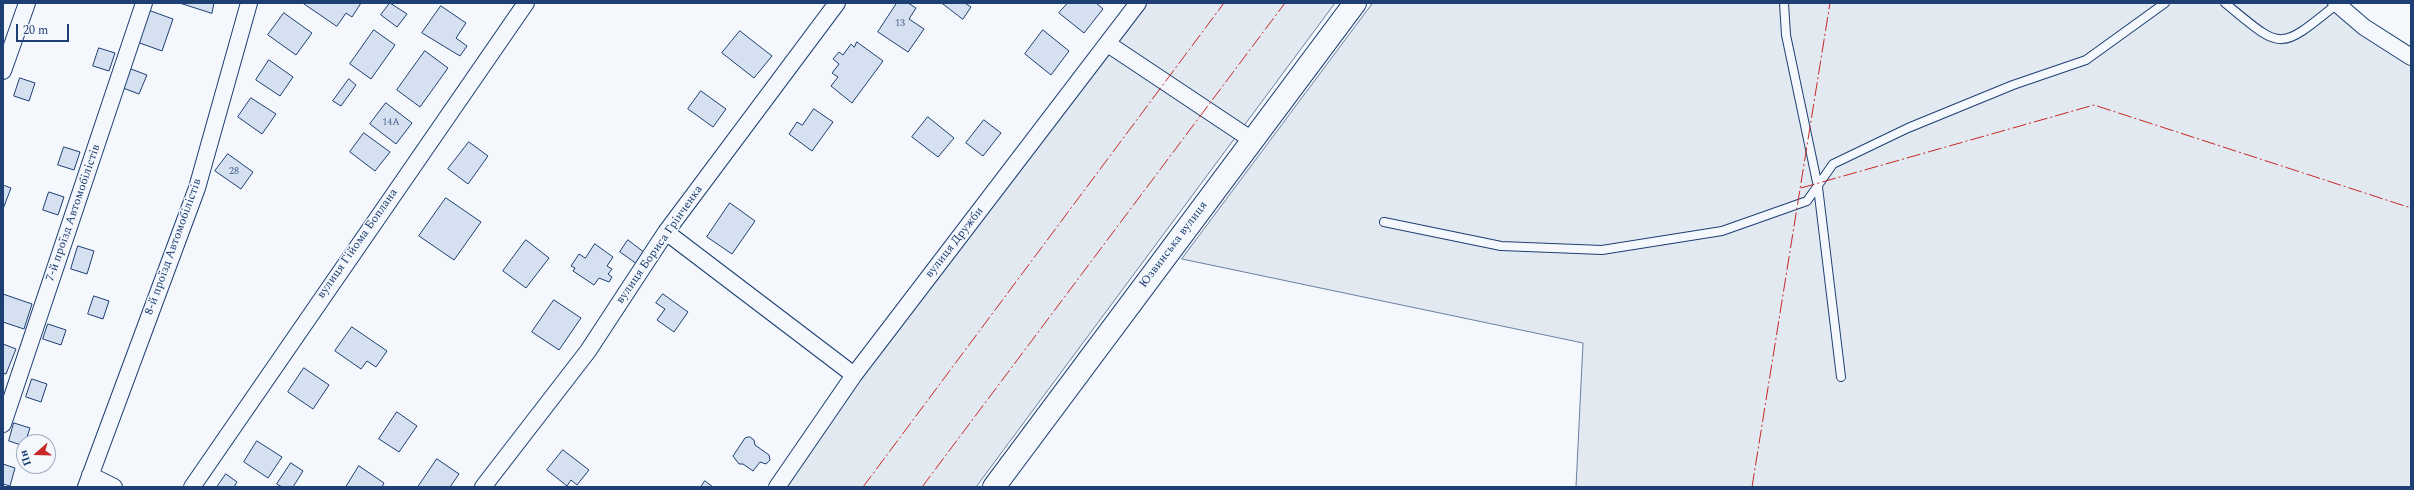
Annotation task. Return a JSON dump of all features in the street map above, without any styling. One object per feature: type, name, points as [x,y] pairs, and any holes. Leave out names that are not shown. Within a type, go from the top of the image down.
[{"type":"main road","name":"Юзвинська вулиця","points":[[994,487],[1355,3]]},
{"type":"street","points":[[3,71],[27,3]]},
{"type":"street","name":"7-й проїзд Автомобілістів","points":[[3,424],[144,3]]},
{"type":"street","name":"8-й проїзд Автомобілістів","points":[[88,481],[197,188],[249,3]]},
{"type":"street","name":"вулиця Гійома Боплана","points":[[192,487],[526,3]]},
{"type":"street","name":"вулиця Бориса Грінченка","points":[[483,487],[588,351],[666,232],[837,3]]},
{"type":"street","name":"вулиця Дружби","points":[[777,487],[854,375],[1138,3]]},
{"type":"street","points":[[2336,4],[2370,31],[2411,57]]},
{"type":"street","points":[[1108,44],[1252,140]]},
{"type":"street","points":[[666,232],[854,375]]},
{"type":"street","points":[[88,481],[114,487]]},
{"type":"lane","points":[[1784,3],[1786,35],[1818,187],[1841,377]]},
{"type":"lane","points":[[1384,222],[1501,246],[1602,250],[1722,231],[1806,201],[1818,187],[1833,164],[1908,128],[2013,84],[2086,60],[2166,3]]},
{"type":"lane","points":[[2225,3],[2265,36],[2275,40],[2296,35],[2336,4]]},
{"type":"shaded area","points":[[1140,3],[1335,3],[976,487],[777,487]]},
{"type":"shaded area","points":[[1373,3],[2336,3],[2411,57],[2411,487],[1576,487],[1583,343],[1182,259]]},
{"type":"building","points":[[180,3],[214,3],[212,13]]},
{"type":"building","points":[[303,3],[361,3],[352,17],[346,13],[337,26]]},
{"type":"building","points":[[390,3],[407,14],[397,27],[381,15]]},
{"type":"building","points":[[897,3],[908,3],[916,8],[909,19],[924,29],[908,52],[878,32]]},
{"type":"building","points":[[942,3],[965,3],[971,7],[963,19]]},
{"type":"building","points":[[1068,3],[1096,3],[1103,9],[1084,33],[1059,13]]},
{"type":"building","points":[[441,6],[466,23],[456,38],[467,46],[460,56],[422,33]]},
{"type":"building","points":[[148,10],[173,19],[162,51],[137,42]]},
{"type":"building","points":[[284,13],[312,33],[296,55],[268,35]]},
{"type":"building","points":[[374,30],[395,45],[371,79],[350,64]]},
{"type":"building","points":[[1043,30],[1069,51],[1051,75],[1025,54]]},
{"type":"building","points":[[740,31],[772,56],[754,78],[722,53]]},
{"type":"building","points":[[857,42],[883,61],[852,103],[831,86],[838,77],[832,73],[839,64],[833,59],[839,52],[843,55],[851,44],[854,47]]},
{"type":"building","points":[[99,48],[115,53],[109,71],[93,66]]},
{"type":"building","points":[[425,51],[448,68],[420,107],[397,90]]},
{"type":"building","points":[[269,60],[293,77],[280,96],[256,80]]},
{"type":"building","points":[[131,69],[147,75],[139,94],[123,88]]},
{"type":"building","points":[[20,78],[35,83],[29,101],[14,96]]},
{"type":"building","points":[[349,79],[356,85],[341,106],[333,101]]},
{"type":"building","points":[[701,91],[726,109],[713,127],[688,109]]},
{"type":"building","points":[[251,98],[276,114],[262,134],[238,117]]},
{"type":"building","points":[[386,103],[412,123],[396,144],[370,124]]},
{"type":"building","points":[[814,109],[833,122],[812,151],[789,134],[797,122],[802,125]]},
{"type":"building","points":[[928,117],[954,138],[938,157],[912,137]]},
{"type":"building","points":[[984,120],[1001,133],[983,156],[966,143]]},
{"type":"building","points":[[364,133],[390,152],[375,171],[350,152]]},
{"type":"building","points":[[469,142],[488,156],[468,184],[448,169]]},
{"type":"building","points":[[64,147],[80,152],[74,170],[58,165]]},
{"type":"building","points":[[228,154],[253,172],[241,189],[215,171]]},
{"type":"building","points":[[3,185],[11,188],[3,209]]},
{"type":"building","points":[[49,192],[64,197],[58,215],[43,210]]},
{"type":"building","points":[[446,198],[481,222],[454,260],[419,236]]},
{"type":"building","points":[[730,203],[755,221],[732,254],[707,237]]},
{"type":"building","points":[[526,240],[549,258],[526,288],[503,271]]},
{"type":"building","points":[[628,240],[645,253],[637,264],[620,252]]},
{"type":"building","points":[[595,244],[613,257],[607,266],[612,269],[608,274],[612,277],[609,282],[599,278],[594,285],[573,271],[575,268],[571,266],[579,254],[585,258]]},
{"type":"building","points":[[78,246],[94,251],[87,274],[71,269]]},
{"type":"building","points":[[3,294],[32,304],[24,329],[3,322]]},
{"type":"building","points":[[663,294],[688,312],[674,332],[657,320],[665,309],[656,303]]},
{"type":"building","points":[[94,296],[109,301],[103,319],[88,314]]},
{"type":"building","points":[[554,300],[581,318],[559,350],[532,332]]},
{"type":"building","points":[[48,324],[66,330],[61,345],[43,339]]},
{"type":"building","points":[[352,327],[387,351],[376,367],[367,361],[361,369],[335,351]]},
{"type":"building","points":[[3,344],[16,349],[6,374],[3,373]]},
{"type":"building","points":[[304,368],[329,385],[313,409],[288,392]]},
{"type":"building","points":[[32,379],[47,384],[41,402],[26,397]]},
{"type":"building","points":[[397,412],[417,426],[399,452],[379,439]]},
{"type":"building","points":[[14,423],[30,428],[28,434],[16,434],[16,443],[9,441]]},
{"type":"building","points":[[750,437],[754,440],[755,445],[769,455],[770,460],[766,464],[760,462],[753,471],[743,464],[739,464],[733,456],[745,438]]},
{"type":"building","points":[[257,441],[282,457],[268,478],[244,462]]},
{"type":"building","points":[[563,450],[589,470],[577,485],[571,480],[567,486],[547,470]]},
{"type":"building","points":[[437,459],[459,474],[450,487],[418,487]]},
{"type":"building","points":[[291,463],[303,471],[293,487],[282,487],[277,484]]},
{"type":"building","points":[[3,464],[15,468],[10,486],[3,484]]},
{"type":"building","points":[[359,466],[384,483],[382,487],[346,487]]},
{"type":"building","points":[[226,474],[237,482],[234,487],[217,487]]},
{"type":"building","points":[[705,481],[713,487],[701,487]]},
{"type":"power","points":[[863,487],[1224,3]]},
{"type":"power","points":[[922,487],[1285,3]]},
{"type":"power","points":[[1752,487],[1830,3]]},
{"type":"power","points":[[1801,188],[2094,105],[2411,208]]}]
